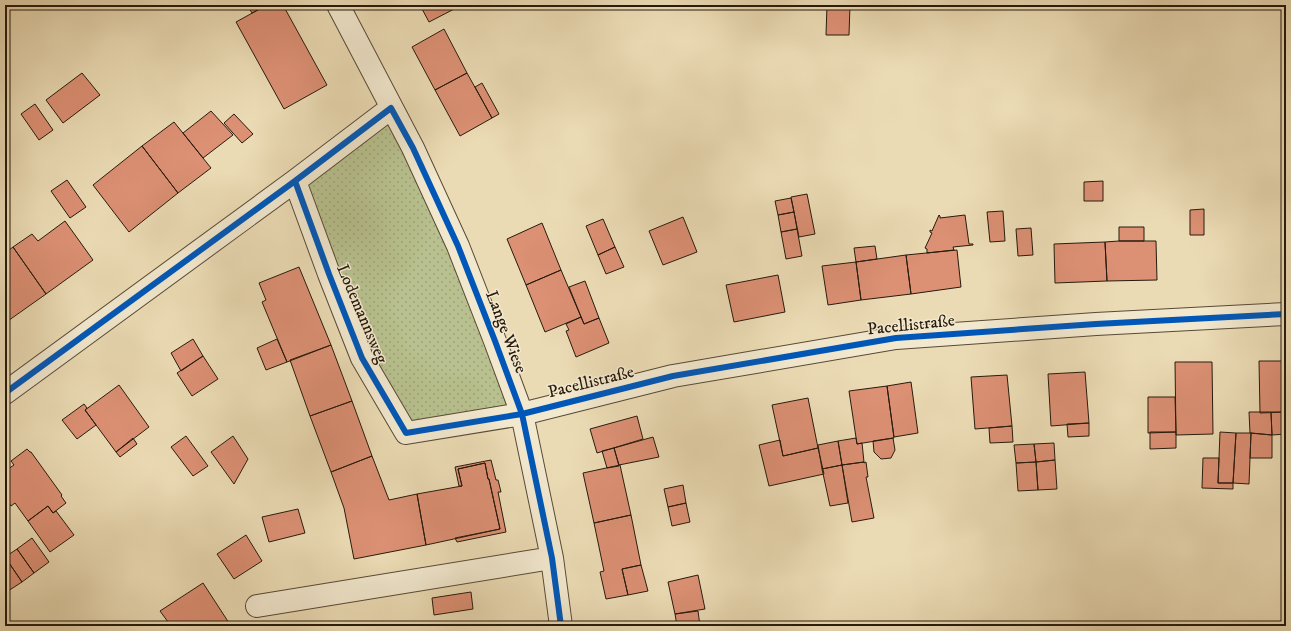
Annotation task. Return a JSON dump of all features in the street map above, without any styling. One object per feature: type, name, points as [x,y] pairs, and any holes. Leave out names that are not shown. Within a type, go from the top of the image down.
[{"type":"street","name":"Lange Wiese","points":[[338,5],[413,148],[458,246],[522,414],[552,558],[561,626]]},
{"type":"street","points":[[5,394],[295,181],[391,108]]},
{"type":"street","name":"Lodemannsweg","points":[[295,181],[362,358],[406,433],[522,414]]},
{"type":"street","name":"Pacellistraße","points":[[522,414],[673,376],[896,338],[1286,314]]},
{"type":"street","points":[[257,606],[552,558]]},
{"type":"green space","points":[[391,109],[521,413],[406,433],[296,181]]},
{"type":"building","points":[[247,5],[267,5],[252,13]]},
{"type":"building","points":[[267,5],[283,5],[327,85],[284,109],[236,22]]},
{"type":"building","points":[[424,5],[460,6],[429,22],[421,7]]},
{"type":"building","points":[[827,5],[850,5],[849,35],[826,35]]},
{"type":"building","points":[[1187,5],[1206,5],[1206,9],[1187,9]]},
{"type":"building","points":[[444,29],[467,73],[435,90],[412,47]]},
{"type":"building","points":[[82,73],[100,95],[63,123],[46,100]]},
{"type":"building","points":[[467,73],[492,118],[460,136],[435,90]]},
{"type":"building","points":[[482,83],[499,114],[492,118],[475,87]]},
{"type":"building","points":[[35,104],[53,130],[39,140],[21,114]]},
{"type":"building","points":[[211,111],[233,135],[203,158],[183,133]]},
{"type":"building","points":[[234,114],[253,134],[242,143],[224,123]]},
{"type":"building","points":[[174,122],[211,168],[178,193],[142,146]]},
{"type":"building","points":[[142,146],[178,193],[129,232],[93,185]]},
{"type":"building","points":[[67,180],[86,207],[70,218],[51,191]]},
{"type":"building","points":[[1103,181],[1103,201],[1084,201],[1084,182]]},
{"type":"building","points":[[807,194],[815,234],[799,237],[791,197]]},
{"type":"building","points":[[791,198],[794,212],[778,215],[775,201]]},
{"type":"building","points":[[1204,209],[1204,235],[1190,235],[1190,210]]},
{"type":"building","points":[[1003,211],[1005,241],[990,242],[987,212]]},
{"type":"building","points":[[794,212],[797,229],[781,232],[778,215]]},
{"type":"building","points":[[939,215],[940,218],[965,215],[969,244],[973,245],[953,247],[954,250],[927,253],[927,249],[925,248],[932,233],[930,230],[932,231]]},
{"type":"building","points":[[683,217],[697,252],[663,265],[649,231]]},
{"type":"building","points":[[603,219],[615,247],[598,255],[586,226]]},
{"type":"building","points":[[65,221],[93,260],[46,294],[13,247],[32,234],[38,241]]},
{"type":"building","points":[[542,223],[561,270],[526,285],[507,239]]},
{"type":"building","points":[[1119,227],[1144,227],[1144,241],[1119,241]]},
{"type":"building","points":[[1031,228],[1033,255],[1018,256],[1016,229]]},
{"type":"building","points":[[797,229],[802,256],[786,259],[781,232]]},
{"type":"building","points":[[1156,241],[1157,280],[1107,281],[1105,242]]},
{"type":"building","points":[[1105,242],[1107,281],[1055,283],[1054,244]]},
{"type":"building","points":[[875,246],[877,259],[856,262],[854,248]]},
{"type":"building","points":[[13,247],[46,294],[5,323],[5,253]]},
{"type":"building","points":[[615,247],[624,267],[606,274],[598,255]]},
{"type":"building","points":[[957,250],[961,287],[911,294],[906,255]]},
{"type":"building","points":[[906,255],[911,294],[861,300],[856,262]]},
{"type":"building","points":[[856,262],[861,300],[828,305],[822,266]]},
{"type":"building","points":[[299,267],[331,345],[287,362],[262,302],[266,300],[259,283]]},
{"type":"building","points":[[561,270],[581,317],[545,332],[526,285]]},
{"type":"building","points":[[778,275],[785,312],[734,322],[726,285]]},
{"type":"building","points":[[585,281],[599,318],[584,324],[569,287]]},
{"type":"building","points":[[581,317],[584,324],[599,318],[609,343],[576,357],[566,331],[569,330],[566,324]]},
{"type":"building","points":[[193,339],[203,356],[181,371],[171,353]]},
{"type":"building","points":[[277,339],[287,362],[266,370],[257,348]]},
{"type":"building","points":[[331,345],[352,401],[310,416],[290,360]]},
{"type":"building","points":[[203,356],[218,379],[192,396],[177,373]]},
{"type":"building","points":[[1259,361],[1286,361],[1286,412],[1260,413]]},
{"type":"building","points":[[1175,362],[1212,362],[1213,434],[1176,435]]},
{"type":"building","points":[[1085,372],[1089,423],[1051,426],[1048,374]]},
{"type":"building","points":[[1007,375],[1012,426],[975,429],[971,377]]},
{"type":"building","points":[[911,382],[918,433],[894,437],[887,386]]},
{"type":"building","points":[[119,385],[149,427],[116,452],[85,410]]},
{"type":"building","points":[[887,386],[894,438],[857,444],[849,391]]},
{"type":"building","points":[[1148,397],[1175,397],[1176,432],[1148,433]]},
{"type":"building","points":[[808,398],[818,448],[783,456],[772,405]]},
{"type":"building","points":[[352,401],[372,456],[331,472],[310,416]]},
{"type":"building","points":[[84,404],[87,408],[85,410],[96,425],[77,439],[62,420]]},
{"type":"building","points":[[1249,412],[1271,412],[1272,435],[1250,433]]},
{"type":"building","points":[[1271,412],[1286,412],[1286,434],[1272,435]]},
{"type":"building","points":[[637,416],[643,439],[597,453],[590,429]]},
{"type":"building","points":[[1089,423],[1089,436],[1068,437],[1067,424]]},
{"type":"building","points":[[1012,426],[1013,442],[990,443],[989,428]]},
{"type":"building","points":[[1150,432],[1176,432],[1176,448],[1150,449]]},
{"type":"building","points":[[1220,432],[1236,433],[1233,483],[1218,483]]},
{"type":"building","points":[[1236,433],[1251,433],[1249,484],[1233,483]]},
{"type":"building","points":[[1251,433],[1272,435],[1272,458],[1250,458]]},
{"type":"building","points":[[186,436],[208,466],[193,476],[171,447]]},
{"type":"building","points":[[233,436],[248,459],[234,484],[211,452]]},
{"type":"building","points":[[653,437],[659,457],[619,465],[614,448]]},
{"type":"building","points":[[133,438],[137,444],[120,457],[116,452]]},
{"type":"building","points":[[856,438],[857,444],[862,443],[864,462],[842,465],[838,441]]},
{"type":"building","points":[[893,438],[895,450],[891,458],[881,459],[874,452],[873,441]]},
{"type":"building","points":[[780,440],[783,456],[818,448],[824,474],[769,486],[759,445]]},
{"type":"building","points":[[838,441],[842,465],[822,469],[818,445]]},
{"type":"building","points":[[1054,443],[1055,460],[1036,462],[1034,444]]},
{"type":"building","points":[[1034,444],[1036,462],[1016,463],[1014,445]]},
{"type":"building","points":[[614,448],[619,466],[607,468],[602,451]]},
{"type":"building","points":[[27,449],[31,452],[62,495],[61,496],[66,503],[53,513],[48,506],[28,521],[15,503],[11,506],[5,497],[9,493],[5,488],[5,471],[14,465],[11,461]]},
{"type":"building","points":[[372,456],[389,500],[417,494],[426,545],[354,559],[344,508],[331,472]]},
{"type":"building","points":[[1203,458],[1219,458],[1218,483],[1233,483],[1233,489],[1202,488]]},
{"type":"building","points":[[491,460],[501,492],[498,492],[506,532],[457,542],[455,538],[500,529],[485,463],[458,469],[462,486],[459,486],[455,467]]},
{"type":"building","points":[[1055,460],[1057,489],[1038,490],[1036,462]]},
{"type":"building","points":[[866,462],[868,477],[866,477],[874,518],[852,522],[842,465]]},
{"type":"building","points":[[1036,462],[1038,490],[1018,491],[1016,463]]},
{"type":"building","points":[[485,463],[500,529],[426,545],[417,494],[462,486],[458,469]]},
{"type":"building","points":[[620,465],[631,515],[594,523],[583,473]]},
{"type":"building","points":[[842,465],[848,503],[830,506],[822,469]]},
{"type":"building","points":[[683,485],[686,503],[668,507],[664,489]]},
{"type":"building","points":[[686,503],[690,522],[672,526],[668,507]]},
{"type":"building","points":[[48,506],[53,513],[56,511],[74,535],[50,552],[28,521]]},
{"type":"building","points":[[298,509],[305,533],[269,542],[262,517]]},
{"type":"building","points":[[631,515],[641,565],[622,569],[628,595],[606,599],[600,572],[604,571],[594,523]]},
{"type":"building","points":[[246,535],[262,561],[234,579],[217,554]]},
{"type":"building","points":[[32,538],[49,562],[34,573],[17,549]]},
{"type":"building","points":[[17,549],[34,573],[22,582],[5,557]]},
{"type":"building","points":[[5,557],[22,582],[8,591],[5,587]]},
{"type":"building","points":[[641,565],[648,591],[628,595],[622,569]]},
{"type":"building","points":[[698,575],[705,609],[675,614],[668,582]]},
{"type":"building","points":[[203,583],[231,626],[171,626],[160,611]]},
{"type":"building","points":[[471,592],[473,609],[434,615],[432,598]]},
{"type":"building","points":[[698,611],[700,626],[677,626],[675,614]]},
{"type":"cycle path","points":[[5,393],[295,181],[391,108],[413,148],[458,246],[522,414],[552,558],[561,626]]},
{"type":"cycle path","points":[[295,181],[362,358],[406,433],[522,414],[673,376],[896,338],[1096,324],[1286,314]]}]
